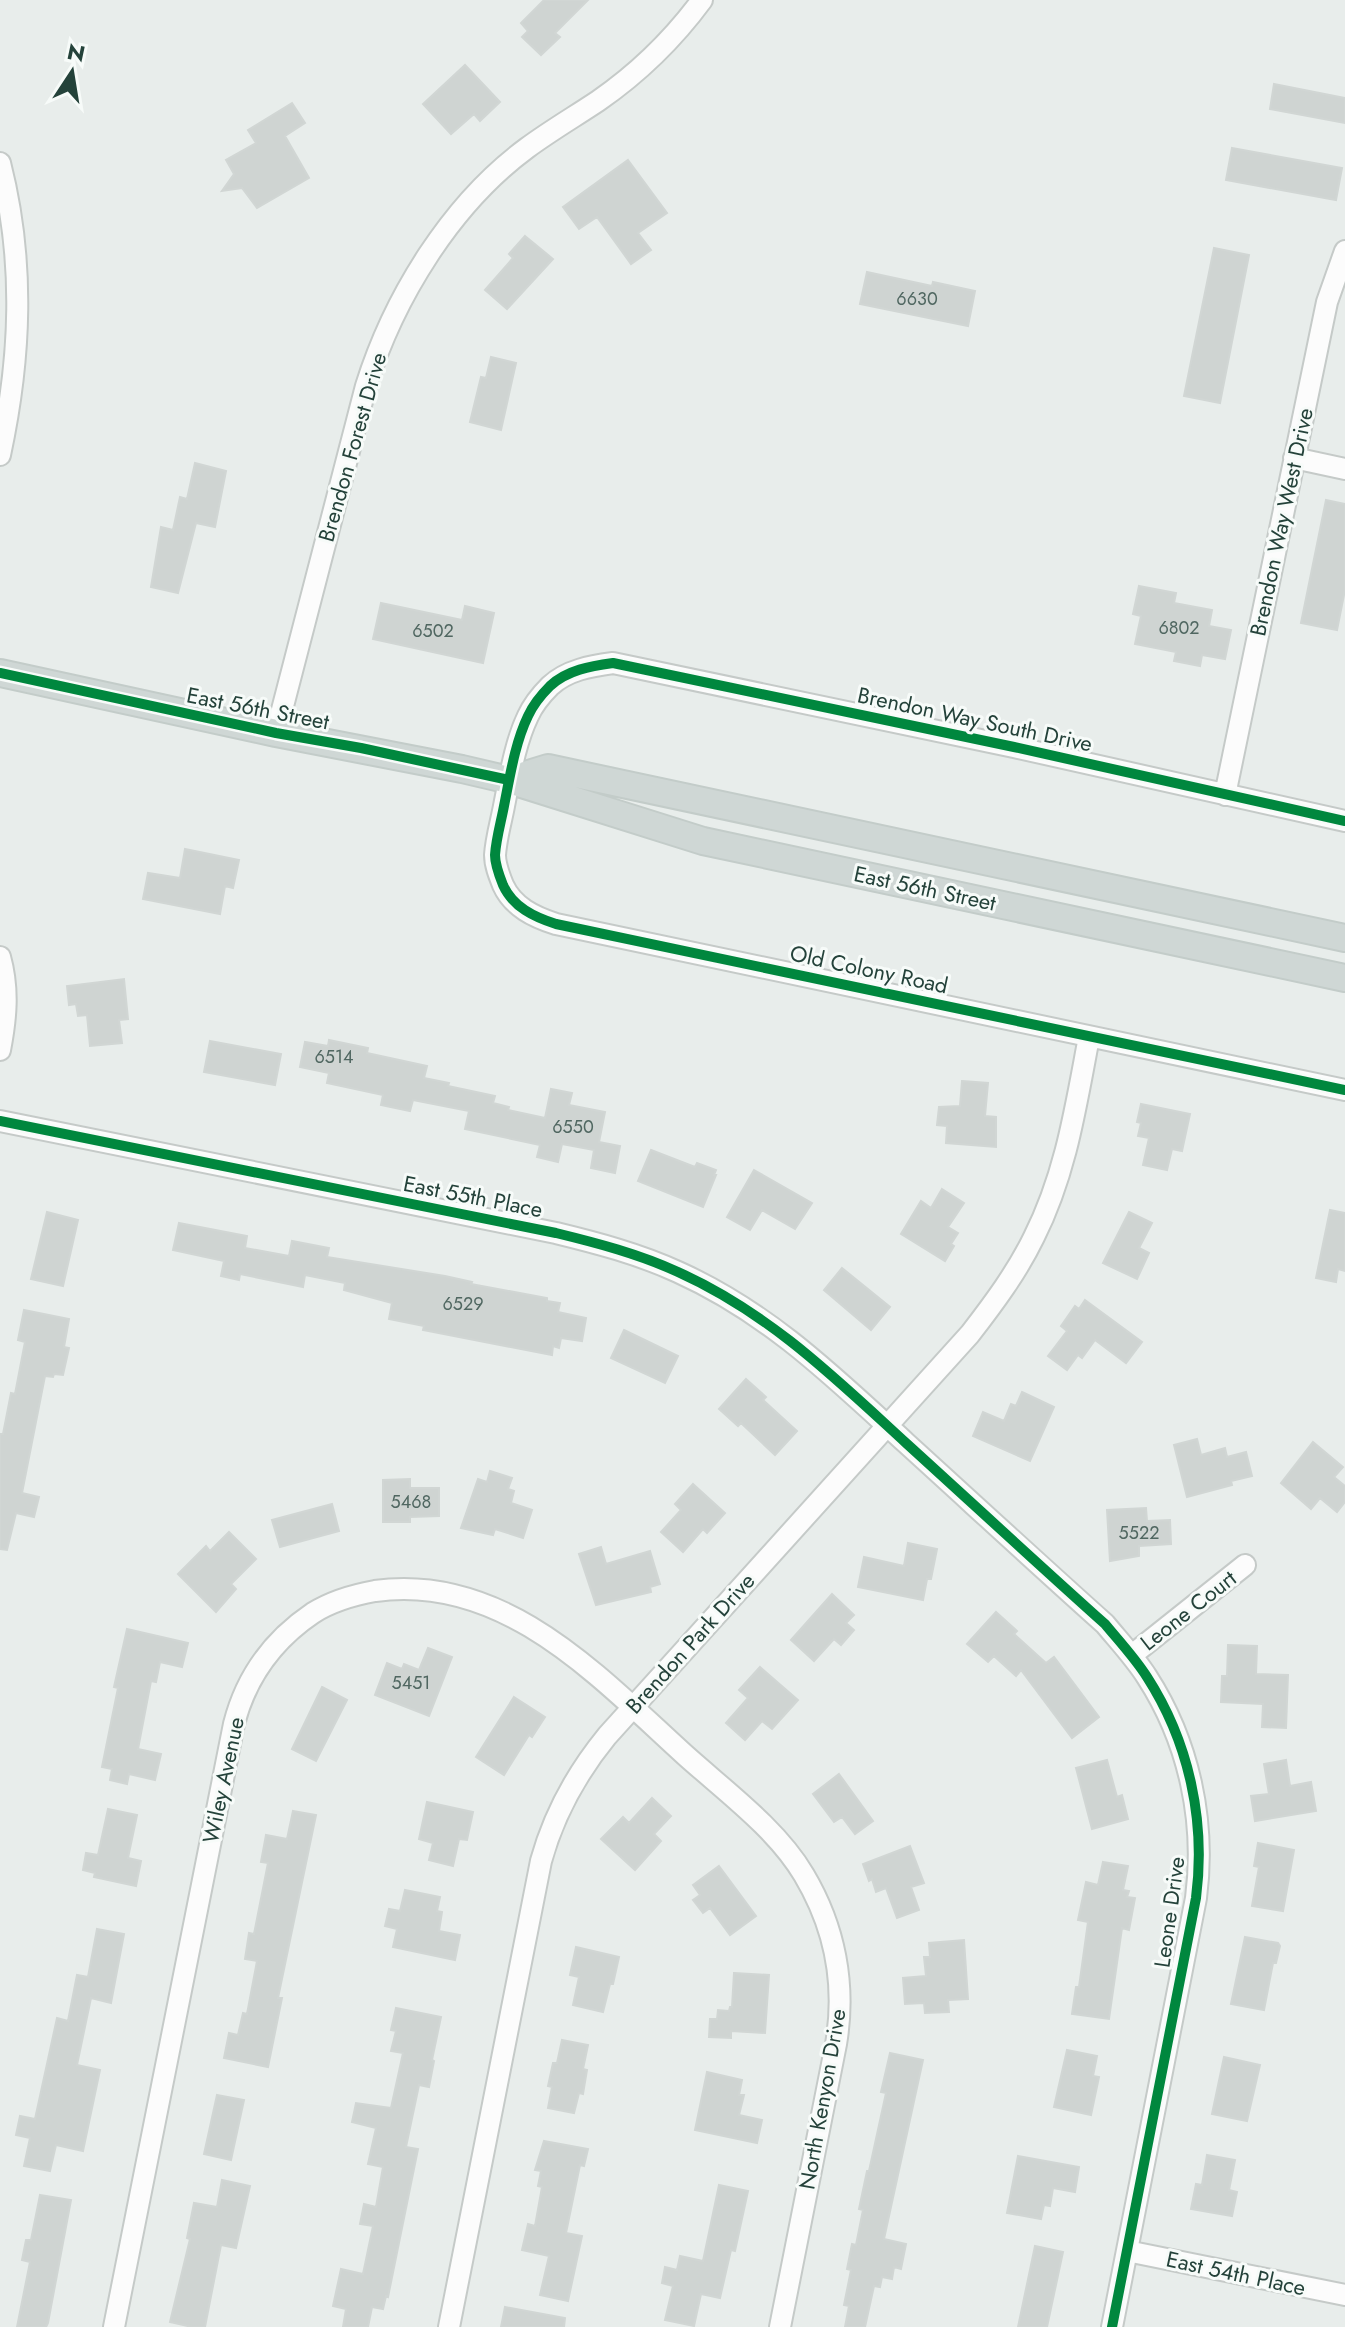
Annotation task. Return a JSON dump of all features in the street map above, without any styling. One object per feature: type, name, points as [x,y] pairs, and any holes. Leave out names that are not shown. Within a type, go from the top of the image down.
[{"type":"main road","name":"East 56th Street","points":[[0,673],[509,780],[703,841],[1345,978]]},
{"type":"main road","name":"East 56th Street","points":[[509,780],[548,768],[1345,938]]},
{"type":"street","name":"Brendon Forest Drive","points":[[276,733],[366,386],[391,321],[414,279],[431,251],[462,212],[503,168],[550,131],[623,82],[666,42],[702,0]]},
{"type":"street","points":[[0,163],[16,254],[19,313],[12,393],[0,455]]},
{"type":"street","name":"Brendon Way West Drive","points":[[1225,795],[1327,302],[1345,251]]},
{"type":"street","points":[[1294,458],[1345,469]]},
{"type":"street","name":"Brendon Way South Drive","points":[[595,666],[623,664],[995,742],[1345,821]]},
{"type":"street","name":"Old Colony Road","points":[[595,666],[574,671],[557,680],[536,702],[523,729],[509,780],[497,842],[496,866],[507,893],[520,908],[539,919],[1345,1090]]},
{"type":"street","points":[[0,957],[6,1005],[0,1050]]},
{"type":"street","name":"Brendon Park Drive","points":[[449,2327],[546,1841],[561,1804],[582,1768],[632,1707],[970,1334],[994,1303],[1035,1237],[1050,1201],[1063,1162],[1089,1037]]},
{"type":"street","name":"East 55th Place","points":[[0,1121],[556,1233],[642,1257],[696,1281],[772,1326],[812,1356],[887,1426]]},
{"type":"street","name":"Leone Drive","points":[[887,1426],[1082,1602],[1132,1655],[1158,1695],[1182,1750],[1195,1804],[1199,1857],[1196,1898],[1112,2327]]},
{"type":"street","name":"Leone Court","points":[[1132,1655],[1245,1565]]},
{"type":"street","name":"Wiley Avenue","points":[[114,2327],[234,1724],[253,1675],[278,1641],[337,1600],[388,1588],[439,1590],[519,1620],[546,1636],[632,1707]]},
{"type":"street","name":"North Kenyon Drive","points":[[632,1707],[784,1848],[813,1891],[834,1948],[840,1991],[838,2033],[780,2327]]},
{"type":"street","name":"East 54th Place","points":[[1127,2251],[1345,2295]]},
{"type":"building","points":[[544,0],[588,0],[555,33],[560,37],[541,55],[522,37],[528,31],[521,23]]},
{"type":"building","points":[[465,65],[500,102],[480,121],[474,114],[451,134],[423,104]]},
{"type":"building","points":[[1274,84],[1345,98],[1345,123],[1270,109]]},
{"type":"building","points":[[292,103],[305,123],[285,136],[309,178],[257,208],[242,188],[222,191],[234,174],[226,160],[256,143],[248,130]]},
{"type":"building","points":[[1232,148],[1342,168],[1336,200],[1226,180]]},
{"type":"building","points":[[628,160],[667,213],[638,233],[651,250],[631,264],[597,217],[579,229],[563,207]]},
{"type":"building","points":[[525,236],[553,259],[507,309],[485,290],[513,258],[509,254]]},
{"type":"building","points":[[1214,248],[1249,255],[1220,403],[1184,396]]},
{"type":"building","points":[[867,272],[932,286],[933,282],[975,291],[968,326],[860,304]]},
{"type":"building","points":[[491,357],[516,363],[501,430],[470,422],[481,377],[486,378]]},
{"type":"building","points":[[195,463],[226,471],[215,527],[196,523],[178,593],[151,587],[161,527],[173,530],[180,497],[187,499]]},
{"type":"building","points":[[1326,500],[1345,504],[1345,590],[1337,630],[1301,623]]},
{"type":"building","points":[[1139,586],[1176,593],[1174,603],[1212,610],[1209,626],[1231,630],[1225,659],[1202,655],[1200,666],[1174,661],[1176,652],[1135,644],[1141,616],[1133,614]]},
{"type":"building","points":[[381,603],[462,620],[465,606],[494,613],[483,663],[373,639]]},
{"type":"building","points":[[185,849],[239,860],[233,888],[225,886],[220,914],[143,899],[148,873],[180,878]]},
{"type":"building","points":[[124,979],[128,1019],[119,1020],[122,1043],[90,1046],[87,1015],[78,1016],[76,1004],[69,1005],[67,986]]},
{"type":"building","points":[[329,1040],[368,1048],[367,1053],[427,1066],[424,1078],[495,1096],[493,1103],[509,1107],[508,1110],[545,1118],[551,1089],[572,1093],[569,1105],[605,1112],[599,1142],[620,1146],[615,1173],[591,1168],[594,1150],[562,1144],[558,1162],[537,1157],[540,1145],[465,1129],[469,1111],[413,1100],[410,1111],[381,1105],[383,1095],[327,1083],[329,1073],[300,1067],[305,1042],[328,1046]]},
{"type":"building","points":[[210,1041],[281,1054],[275,1085],[204,1072]]},
{"type":"building","points":[[962,1081],[988,1083],[985,1116],[996,1117],[996,1147],[946,1143],[947,1126],[937,1125],[939,1107],[960,1106]]},
{"type":"building","points":[[1141,1104],[1190,1114],[1182,1151],[1172,1149],[1167,1170],[1143,1165],[1149,1138],[1138,1136]]},
{"type":"building","points":[[651,1150],[695,1167],[697,1163],[716,1170],[703,1207],[638,1181]]},
{"type":"building","points":[[754,1170],[812,1203],[795,1229],[762,1210],[750,1230],[727,1217]]},
{"type":"building","points":[[942,1189],[964,1203],[948,1227],[958,1233],[945,1261],[901,1234],[921,1201],[931,1208]]},
{"type":"building","points":[[1330,1210],[1345,1213],[1345,1271],[1338,1269],[1336,1282],[1316,1278]]},
{"type":"building","points":[[47,1212],[78,1220],[63,1286],[31,1279]]},
{"type":"building","points":[[1129,1212],[1152,1223],[1139,1248],[1149,1253],[1137,1279],[1103,1263]]},
{"type":"building","points":[[179,1223],[247,1236],[245,1248],[289,1256],[292,1241],[329,1248],[327,1257],[445,1276],[547,1298],[547,1301],[560,1303],[558,1312],[586,1318],[582,1341],[561,1338],[559,1348],[553,1346],[552,1355],[423,1330],[424,1326],[389,1319],[392,1303],[344,1290],[345,1283],[305,1275],[303,1287],[240,1274],[239,1280],[221,1276],[224,1261],[173,1250]]},
{"type":"building","points":[[842,1268],[890,1307],[871,1330],[824,1290]]},
{"type":"building","points":[[1085,1300],[1142,1342],[1126,1363],[1095,1340],[1082,1358],[1078,1355],[1067,1370],[1048,1356],[1067,1331],[1061,1326],[1075,1306],[1079,1309]]},
{"type":"building","points":[[24,1310],[69,1319],[64,1347],[69,1348],[63,1375],[45,1376],[22,1493],[39,1497],[34,1517],[16,1513],[7,1550],[0,1549],[0,1434],[3,1434],[11,1393],[15,1394],[25,1342],[18,1340]]},
{"type":"building","points":[[624,1330],[678,1356],[665,1383],[611,1358]]},
{"type":"building","points":[[746,1379],[766,1397],[763,1400],[797,1431],[775,1455],[741,1423],[738,1426],[719,1409]]},
{"type":"building","points":[[1022,1392],[1054,1407],[1030,1461],[973,1436],[983,1412],[1004,1421],[1011,1404],[1016,1406]]},
{"type":"building","points":[[1197,1439],[1201,1455],[1225,1448],[1227,1457],[1246,1452],[1252,1476],[1231,1481],[1232,1485],[1187,1497],[1174,1445]]},
{"type":"building","points":[[1313,1442],[1343,1467],[1334,1477],[1345,1486],[1345,1502],[1337,1512],[1320,1498],[1311,1509],[1281,1483]]},
{"type":"building","points":[[490,1471],[512,1478],[508,1489],[514,1491],[511,1503],[532,1510],[523,1538],[495,1529],[493,1535],[461,1528],[478,1479],[487,1482]]},
{"type":"building","points":[[410,1479],[410,1488],[439,1488],[439,1516],[410,1517],[410,1522],[383,1522],[383,1480]]},
{"type":"building","points":[[693,1484],[725,1513],[707,1533],[703,1529],[683,1552],[661,1532],[681,1510],[675,1504]]},
{"type":"building","points":[[332,1504],[339,1531],[280,1547],[272,1520]]},
{"type":"building","points":[[1146,1508],[1147,1521],[1170,1520],[1171,1544],[1139,1546],[1139,1556],[1110,1561],[1107,1510]]},
{"type":"building","points":[[229,1532],[256,1559],[231,1584],[236,1589],[216,1612],[178,1574],[206,1546],[210,1551]]},
{"type":"building","points":[[908,1543],[937,1549],[923,1600],[858,1587],[864,1557],[904,1566]]},
{"type":"building","points":[[601,1547],[606,1564],[650,1551],[660,1584],[650,1587],[651,1592],[596,1605],[579,1554]]},
{"type":"building","points":[[832,1594],[854,1615],[846,1623],[854,1630],[841,1645],[834,1639],[814,1661],[791,1640]]},
{"type":"building","points":[[996,1612],[1017,1631],[1014,1634],[1046,1663],[1054,1657],[1099,1717],[1072,1738],[1021,1670],[1016,1676],[994,1656],[988,1662],[967,1644]]},
{"type":"building","points":[[127,1629],[188,1643],[182,1667],[160,1662],[156,1682],[151,1681],[138,1749],[161,1754],[155,1780],[129,1774],[127,1784],[110,1780],[112,1769],[102,1767],[118,1688],[114,1687]]},
{"type":"building","points":[[1228,1645],[1257,1646],[1256,1674],[1288,1675],[1286,1728],[1262,1727],[1263,1704],[1221,1702],[1222,1676],[1227,1676]]},
{"type":"building","points":[[428,1648],[452,1657],[429,1716],[375,1695],[387,1663],[402,1669],[404,1664],[419,1670]]},
{"type":"building","points":[[760,1667],[798,1700],[772,1729],[762,1721],[745,1740],[726,1723],[748,1698],[739,1690]]},
{"type":"building","points":[[322,1687],[347,1700],[316,1761],[292,1749]]},
{"type":"building","points":[[514,1697],[545,1717],[532,1737],[529,1735],[504,1775],[476,1757]]},
{"type":"building","points":[[1107,1760],[1117,1797],[1122,1795],[1128,1819],[1092,1829],[1076,1768]]},
{"type":"building","points":[[1286,1760],[1290,1786],[1311,1782],[1316,1811],[1255,1821],[1251,1796],[1269,1794],[1264,1764]]},
{"type":"building","points":[[839,1774],[873,1821],[855,1834],[842,1817],[834,1822],[813,1794]]},
{"type":"building","points":[[652,1798],[671,1816],[654,1834],[661,1841],[635,1870],[601,1839],[623,1817],[629,1823]]},
{"type":"building","points":[[427,1802],[473,1812],[467,1840],[459,1839],[453,1866],[429,1860],[433,1843],[419,1839]]},
{"type":"building","points":[[108,1809],[137,1815],[128,1858],[141,1861],[136,1886],[94,1877],[95,1873],[83,1870],[86,1853],[98,1855]]},
{"type":"building","points":[[293,1811],[316,1815],[278,1998],[282,1998],[268,2067],[224,2058],[229,2033],[238,2035],[243,2013],[247,2014],[257,1961],[245,1959],[249,1933],[254,1934],[268,1863],[261,1862],[266,1835],[287,1839]]},
{"type":"building","points":[[1258,1843],[1294,1850],[1283,1911],[1252,1906],[1259,1867],[1254,1866]]},
{"type":"building","points":[[910,1846],[924,1883],[911,1887],[919,1910],[897,1918],[886,1888],[876,1892],[863,1864]]},
{"type":"building","points":[[1103,1862],[1128,1866],[1123,1890],[1129,1891],[1127,1897],[1135,1898],[1129,1930],[1122,1928],[1109,2019],[1072,2014],[1088,1922],[1078,1920],[1086,1882],[1098,1885]]},
{"type":"building","points":[[719,1866],[756,1916],[730,1935],[710,1908],[703,1913],[693,1900],[700,1895],[693,1885]]},
{"type":"building","points":[[405,1890],[440,1897],[437,1911],[442,1912],[439,1931],[460,1935],[455,1960],[393,1947],[397,1929],[385,1926],[389,1909],[400,1911]]},
{"type":"building","points":[[97,1929],[124,1934],[111,2003],[91,1998],[77,2065],[100,2070],[83,2151],[56,2145],[50,2171],[24,2166],[30,2138],[16,2135],[20,2116],[35,2119],[57,2018],[68,2021],[77,1975],[88,1977]]},
{"type":"building","points":[[1245,1937],[1278,1943],[1280,1946],[1276,1963],[1273,1963],[1264,2010],[1231,2004]]},
{"type":"building","points":[[964,1940],[968,1999],[948,2000],[949,2012],[925,2013],[924,2003],[905,2004],[903,1978],[926,1976],[924,1957],[930,1957],[929,1943]]},
{"type":"building","points":[[576,1947],[619,1957],[603,2012],[573,2005],[579,1977],[570,1975]]},
{"type":"building","points":[[734,1973],[769,1975],[765,2033],[731,2031],[731,2038],[709,2037],[710,2019],[717,2019],[718,2010],[729,2011],[732,2007]]},
{"type":"building","points":[[396,2008],[441,2017],[434,2061],[429,2087],[419,2085],[406,2147],[418,2149],[388,2297],[383,2309],[372,2307],[368,2327],[343,2327],[346,2309],[333,2306],[341,2269],[363,2274],[373,2226],[360,2224],[364,2204],[376,2207],[383,2167],[368,2164],[376,2128],[352,2122],[356,2103],[391,2108],[403,2053],[391,2051],[396,2031],[391,2030]]},
{"type":"building","points":[[562,2040],[588,2045],[583,2069],[587,2070],[583,2094],[579,2093],[574,2113],[548,2108],[552,2087],[548,2086]]},
{"type":"building","points":[[1067,2050],[1097,2056],[1093,2076],[1099,2077],[1091,2115],[1054,2107]]},
{"type":"building","points":[[890,2053],[923,2060],[884,2239],[906,2244],[901,2269],[894,2267],[892,2279],[882,2277],[880,2287],[874,2286],[865,2327],[845,2327],[849,2306],[844,2305],[851,2270],[847,2269],[852,2244],[856,2245],[863,2210],[859,2209],[886,2093],[881,2092]]},
{"type":"building","points":[[1224,2057],[1260,2065],[1247,2121],[1212,2114]]},
{"type":"building","points":[[707,2072],[742,2080],[739,2095],[744,2095],[739,2115],[762,2120],[757,2143],[695,2130]]},
{"type":"building","points":[[217,2095],[244,2100],[231,2160],[204,2154]]},
{"type":"building","points":[[544,2141],[588,2149],[584,2166],[580,2165],[566,2233],[582,2236],[568,2301],[540,2295],[549,2256],[522,2250],[528,2224],[535,2226],[542,2187],[538,2186],[541,2171],[535,2170]]},
{"type":"building","points":[[1207,2155],[1235,2160],[1229,2190],[1237,2192],[1232,2216],[1191,2209],[1196,2184],[1202,2185]]},
{"type":"building","points":[[1018,2156],[1079,2167],[1075,2192],[1053,2188],[1050,2206],[1044,2205],[1041,2219],[1007,2213]]},
{"type":"building","points":[[222,2180],[250,2186],[236,2248],[221,2245],[205,2327],[170,2322],[190,2239],[187,2238],[194,2203],[217,2207]]},
{"type":"building","points":[[719,2185],[748,2191],[735,2251],[731,2250],[720,2298],[701,2294],[694,2326],[665,2320],[673,2286],[662,2283],[665,2267],[677,2270],[680,2256],[703,2261]]},
{"type":"building","points":[[40,2195],[71,2200],[48,2323],[46,2327],[17,2327],[30,2262],[22,2260],[26,2240],[31,2240]]},
{"type":"building","points":[[1035,2246],[1063,2252],[1047,2327],[1018,2327]]},
{"type":"building","points":[[505,2307],[565,2318],[564,2327],[501,2327]]},
{"type":"cycle path","points":[[1345,821],[1014,747],[613,663],[588,667],[564,676],[550,686],[532,708],[516,748],[495,855],[496,866],[512,899],[532,914],[556,924],[1345,1090]]},
{"type":"cycle path","points":[[0,673],[509,780]]},
{"type":"cycle path","points":[[0,1121],[556,1233],[633,1254],[678,1272],[742,1307],[799,1348],[1105,1624],[1147,1677],[1174,1728],[1191,1783],[1198,1840],[1196,1898],[1112,2327]]}]
